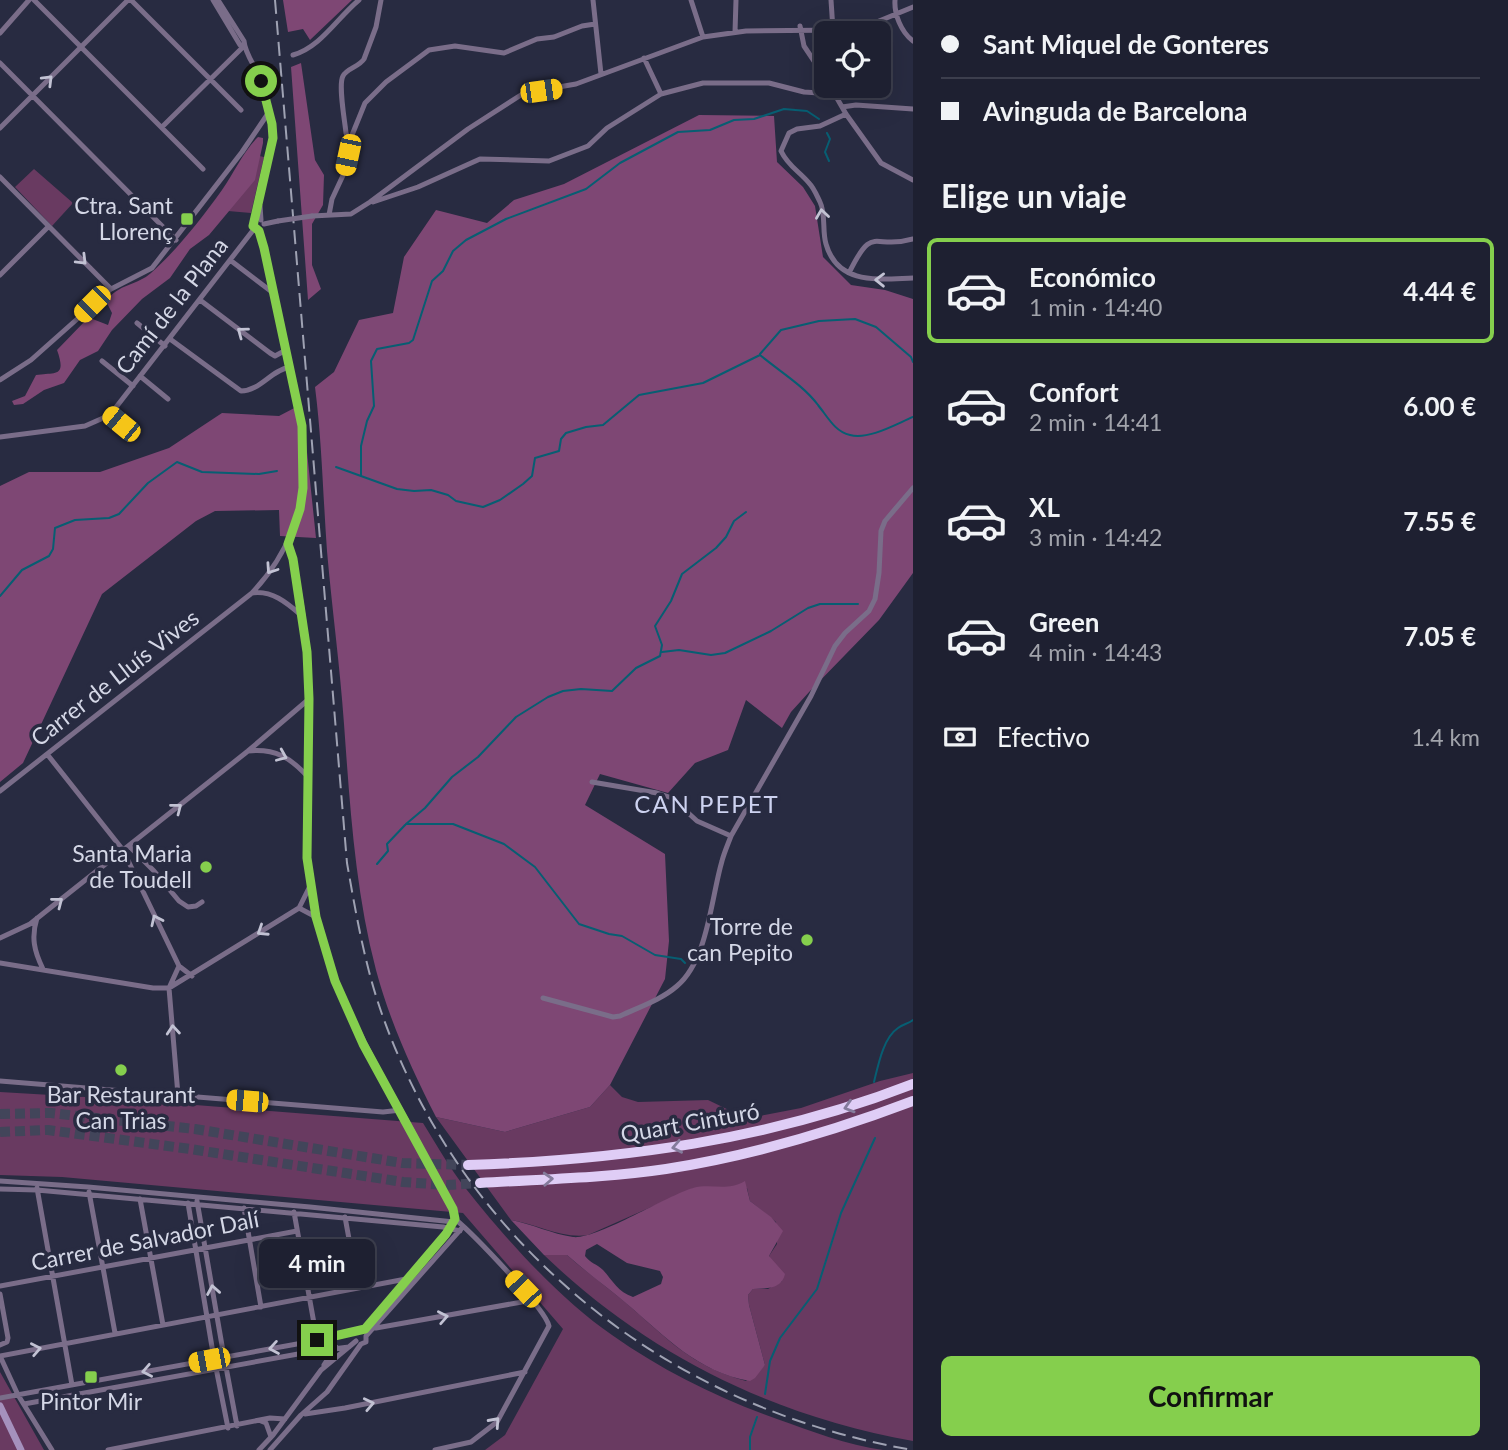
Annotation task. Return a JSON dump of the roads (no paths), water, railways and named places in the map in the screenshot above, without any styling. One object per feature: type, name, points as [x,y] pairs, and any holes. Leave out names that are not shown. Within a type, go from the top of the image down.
[{"type":"highway","name":"Quart Cinturó","points":[[468,1165],[599,1158],[664,1150],[804,1121],[913,1084]]},
{"type":"highway","name":"Quart Cinturó","points":[[480,1183],[608,1176],[695,1163],[808,1136],[913,1101]]},
{"type":"street","points":[[0,33],[32,0],[203,169]]},
{"type":"street","points":[[0,128],[130,0],[241,110]]},
{"type":"street","points":[[213,0],[240,45],[244,46]]},
{"type":"street","points":[[218,0],[244,41],[261,81],[273,138],[260,199],[260,222],[257,230],[302,426],[304,465],[300,509],[288,544],[307,652],[309,717],[306,835],[310,886],[316,917],[335,981],[363,1044],[453,1209],[453,1223],[361,1333],[359,1343],[327,1392],[301,1415],[270,1450]]},
{"type":"street","points":[[293,55],[315,44],[341,15],[359,0]]},
{"type":"street","points":[[350,141],[346,134],[341,80],[346,72],[365,59],[376,27],[381,0]]},
{"type":"street","points":[[593,0],[601,74]]},
{"type":"street","points":[[691,0],[703,37]]},
{"type":"street","points":[[735,32],[736,0]]},
{"type":"street","points":[[831,0],[832,21]]},
{"type":"street","points":[[895,0],[897,15],[907,37],[913,41]]},
{"type":"street","points":[[881,21],[913,7]]},
{"type":"street","points":[[330,215],[332,199],[345,169],[350,141],[365,103],[386,82],[429,51],[465,46],[504,53],[537,39],[554,37],[595,24]]},
{"type":"street","points":[[800,28],[804,46],[814,61]]},
{"type":"street","points":[[260,222],[351,214],[468,129],[524,93],[559,88],[703,37],[735,32],[814,29]]},
{"type":"street","points":[[162,127],[244,46]]},
{"type":"street","points":[[645,58],[661,93]]},
{"type":"street","points":[[0,63],[176,240]]},
{"type":"street","points":[[370,202],[418,187],[480,159],[549,160],[588,146],[607,128],[661,93],[712,82],[735,85],[769,83],[814,93]]},
{"type":"street","points":[[836,98],[881,163],[913,180]]},
{"type":"street","points":[[913,109],[856,105],[820,126],[797,129],[789,133],[781,151],[786,163],[810,183],[822,206],[826,244],[836,264],[862,279],[888,281],[913,278]]},
{"type":"street","points":[[0,380],[31,360],[111,289],[152,268],[252,139],[269,111]]},
{"type":"street","points":[[0,177],[111,289]]},
{"type":"street","name":"Camí de la Plana","points":[[110,415],[230,260],[257,230],[264,228],[260,222]]},
{"type":"street","points":[[0,275],[48,227]]},
{"type":"street","points":[[849,273],[865,245],[874,240],[900,242],[913,239]]},
{"type":"street","points":[[230,260],[273,294]]},
{"type":"street","points":[[255,279],[263,278],[268,269]]},
{"type":"street","points":[[200,300],[275,356],[281,369]]},
{"type":"street","points":[[137,323],[165,346]]},
{"type":"street","points":[[170,339],[241,391],[253,389],[281,369],[290,367]]},
{"type":"street","points":[[275,356],[286,350]]},
{"type":"street","points":[[102,361],[133,386]]},
{"type":"street","points":[[141,376],[168,399]]},
{"type":"street","points":[[0,437],[85,426],[110,415],[132,433]]},
{"type":"street","points":[[543,998],[613,1017],[666,994],[679,985],[696,960],[731,836],[811,696],[835,646],[869,611],[875,599],[879,573],[881,531],[885,521],[913,488]]},
{"type":"street","name":"Carrer de Lluís Vives","points":[[0,791],[252,593],[263,582],[288,544]]},
{"type":"street","points":[[252,593],[260,592],[281,598],[301,615]]},
{"type":"street","points":[[0,939],[38,918],[248,751],[309,699]]},
{"type":"street","points":[[295,712],[304,711],[309,717]]},
{"type":"street","points":[[248,751],[259,750],[282,755],[295,762],[308,777]]},
{"type":"street","points":[[47,754],[126,848],[154,871],[179,901],[188,907],[202,902]]},
{"type":"street","points":[[592,782],[657,793],[672,799],[697,821],[731,836]]},
{"type":"street","points":[[126,848],[179,967],[192,976]]},
{"type":"street","points":[[0,963],[153,988],[169,988],[299,908],[310,886]]},
{"type":"street","points":[[299,908],[316,917]]},
{"type":"street","points":[[38,918],[34,928],[33,948],[43,969]]},
{"type":"street","points":[[178,1095],[169,988],[179,967]]},
{"type":"street","points":[[0,1081],[383,1112],[401,1110]]},
{"type":"street","points":[[0,1181],[89,1194],[244,1208],[345,1210],[453,1223],[464,1229],[533,1300],[545,1315],[549,1326],[502,1416],[489,1430],[467,1444],[435,1450]]},
{"type":"street","points":[[37,1186],[72,1385]]},
{"type":"street","points":[[0,1189],[37,1186],[88,1187],[192,1196],[345,1217],[453,1223],[464,1229]]},
{"type":"street","points":[[88,1187],[115,1333]]},
{"type":"street","points":[[192,1196],[188,1203],[214,1359]]},
{"type":"street","points":[[192,1196],[197,1204],[224,1357]]},
{"type":"street","points":[[140,1199],[163,1325]]},
{"type":"street","points":[[244,1208],[261,1307]]},
{"type":"street","points":[[294,1209],[317,1340]]},
{"type":"street","points":[[345,1210],[358,1288]]},
{"type":"street","points":[[376,1328],[464,1229]]},
{"type":"street","name":"Carrer de Salvador Dalí","points":[[0,1286],[297,1231]]},
{"type":"street","points":[[52,1450],[16,1395],[0,1356],[407,1279]]},
{"type":"street","points":[[0,1294],[7,1342],[5,1350],[8,1354]]},
{"type":"street","points":[[0,1398],[533,1300]]},
{"type":"street","points":[[321,1370],[349,1347],[366,1341],[361,1333]]},
{"type":"street","points":[[0,1345],[7,1342]]},
{"type":"street","points":[[23,1404],[336,1347],[349,1347]]},
{"type":"street","points":[[258,1450],[285,1419],[336,1347]]},
{"type":"street","points":[[226,1367],[237,1426]]},
{"type":"street","points":[[216,1368],[228,1428]]},
{"type":"street","points":[[301,1415],[526,1372]]},
{"type":"street","points":[[0,1406],[21,1450]]},
{"type":"street","points":[[108,1450],[270,1418],[285,1419]]},
{"type":"street","points":[[261,1421],[266,1423],[271,1437]]},
{"type":"waterway","points":[[361,475],[361,446],[374,406],[371,361],[377,349],[413,340],[432,281],[443,271],[453,251],[466,240],[506,219],[586,189],[620,163],[678,132],[710,130],[734,120],[754,119],[784,109],[807,111],[819,119]]},
{"type":"waterway","points":[[827,133],[830,139],[825,152],[829,161]]},
{"type":"waterway","points":[[760,354],[781,330],[819,321],[855,319],[876,327],[911,357],[913,362]]},
{"type":"waterway","points":[[336,467],[397,489],[431,490],[448,495],[456,501],[483,507],[500,500],[532,476],[535,458],[559,451],[561,439],[566,433],[603,425],[639,395],[703,383],[760,355],[805,391],[840,431],[850,435],[865,435],[913,417]]},
{"type":"waterway","points":[[0,596],[22,570],[49,556],[53,549],[55,528],[75,520],[109,518],[119,514],[148,483],[177,462],[202,472],[259,474],[277,471]]},
{"type":"waterway","points":[[406,824],[425,808],[452,777],[478,757],[516,717],[563,691],[612,691],[636,668],[660,656],[662,645],[655,626],[671,601],[682,574],[716,548],[726,537],[734,521],[746,512]]},
{"type":"waterway","points":[[662,652],[679,650],[711,655],[725,653],[771,631],[808,608],[820,604],[858,604]]},
{"type":"waterway","points":[[377,864],[388,851],[387,844],[406,824],[453,824],[504,844],[535,867],[579,924],[622,936],[655,955],[681,959],[685,963]]},
{"type":"waterway","points":[[874,1082],[888,1038],[898,1028],[913,1020]]},
{"type":"waterway","points":[[765,1394],[770,1361],[780,1338],[817,1289],[841,1213],[875,1138]]},
{"type":"waterway","points":[[750,1450],[750,1437],[757,1417]]},
{"type":"tunnel","points":[[0,1114],[51,1113],[195,1129],[402,1163],[468,1165]]},
{"type":"tunnel","points":[[0,1132],[48,1130],[403,1182],[447,1185],[480,1183]]},
{"type":"railway","points":[[275,0],[347,863],[366,960],[383,1017],[420,1101],[467,1177],[524,1246],[589,1306],[661,1356],[740,1398],[824,1429],[913,1450]]},
{"type":"place","name":"Ctra. Sant Llorenç","points":[[187,219]]},
{"type":"place","name":"Santa Maria de Toudell","points":[[206,867]]},
{"type":"place","name":"Torre de can Pepito","points":[[807,940]]},
{"type":"place","name":"Bar Restaurant Can Trias","points":[[121,1070]]},
{"type":"place","name":"Pintor Mir","points":[[91,1377]]},
{"type":"district","name":"CAN PEPET","points":[[707,805]]}]
